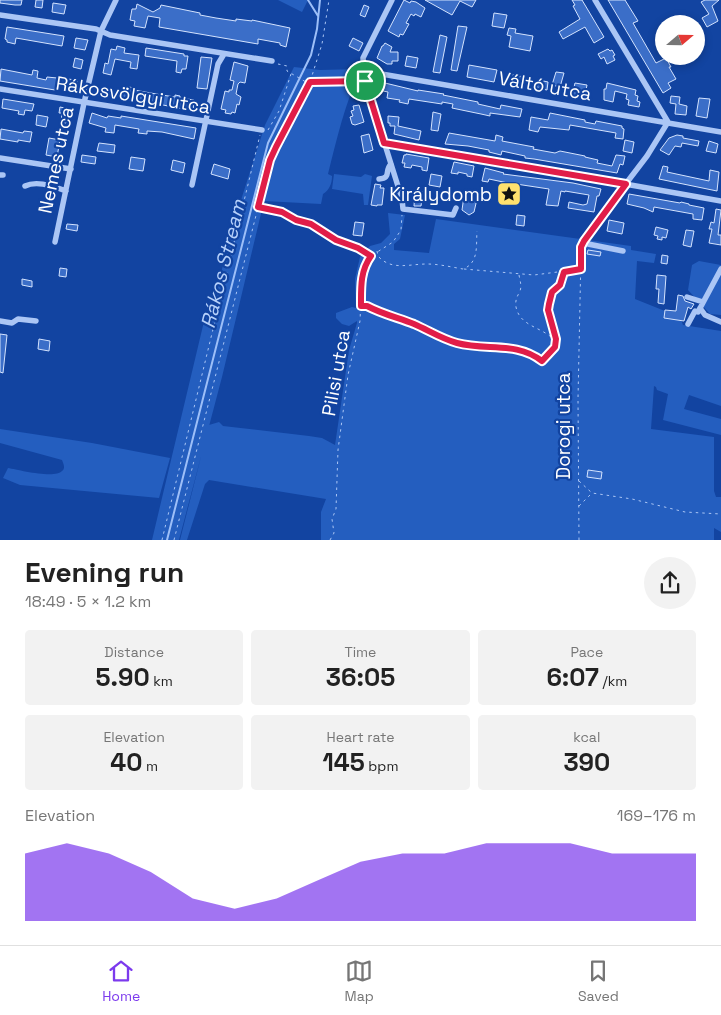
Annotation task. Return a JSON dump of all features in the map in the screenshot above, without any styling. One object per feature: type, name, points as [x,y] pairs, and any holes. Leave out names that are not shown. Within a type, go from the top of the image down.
[{"type":"street","name":"Nemes utca","points":[[55,242],[101,31],[116,0]]},
{"type":"street","points":[[392,0],[363,58],[365,81],[402,199],[403,209],[453,215],[456,208]]},
{"type":"street","points":[[582,244],[647,156],[668,122],[595,0]]},
{"type":"street","points":[[0,15],[272,61]]},
{"type":"street","points":[[192,185],[218,64],[224,54]]},
{"type":"street","name":"Váltó utca","points":[[364,71],[721,132]]},
{"type":"street","name":"Rákosvölgyi utca","points":[[0,89],[262,130]]},
{"type":"street","points":[[384,143],[721,201]]},
{"type":"street","points":[[0,158],[71,169]]},
{"type":"street","points":[[379,179],[387,176],[390,164]]},
{"type":"street","points":[[25,186],[36,184],[56,187],[66,191]]},
{"type":"street","points":[[582,244],[623,251]]},
{"type":"street","points":[[688,324],[695,311],[701,307],[721,269]]},
{"type":"street","points":[[686,297],[701,307],[705,315],[721,322]]},
{"type":"street","points":[[0,321],[12,323],[18,319],[36,321]]},
{"type":"path","points":[[174,540],[270,160],[310,82],[322,44],[329,0]]},
{"type":"path","points":[[272,61],[272,63],[287,66],[287,72],[306,82],[365,81]]},
{"type":"path","points":[[162,540],[262,130],[268,130],[279,111],[291,74]]},
{"type":"path","points":[[258,207],[282,212],[296,220],[311,224],[336,240],[358,248],[371,256]]},
{"type":"path","name":"Pilisi utca","points":[[330,540],[334,533],[332,519],[336,509],[338,450],[348,375],[360,321],[362,275],[365,265],[371,256],[391,244],[401,230],[403,209]]},
{"type":"path","points":[[463,269],[469,266],[475,258],[477,231]]},
{"type":"path","name":"Dorogi utca","points":[[578,540],[582,244]]},
{"type":"path","points":[[377,251],[378,256],[389,264],[400,266],[426,264],[519,275],[581,269]]},
{"type":"path","points":[[540,363],[553,350],[555,342],[548,310],[552,292],[560,285],[564,272]]},
{"type":"path","points":[[519,275],[521,284],[516,297],[516,306],[521,318],[526,324],[552,338],[555,342]]},
{"type":"path","points":[[361,306],[367,306],[455,342],[473,346],[519,349],[532,353],[542,361]]},
{"type":"path","points":[[578,480],[592,493],[632,499],[685,512],[721,514]]},
{"type":"path","points":[[578,506],[592,493]]},
{"type":"shaded area","points":[[278,0],[308,0],[302,12]]},
{"type":"shaded area","points":[[294,67],[320,70],[361,69],[350,95],[338,134],[328,174],[332,176],[331,184],[323,194],[321,204],[264,201],[222,377],[179,540],[152,540],[206,313],[216,291],[241,200],[265,125]]},
{"type":"shaded area","points":[[334,174],[361,177],[365,174],[372,176],[368,205],[364,205],[363,194],[332,189]]},
{"type":"shaded area","points":[[388,213],[405,215],[400,239],[394,244],[394,250],[429,253],[436,219],[631,246],[631,250],[656,254],[654,263],[637,261],[635,299],[680,317],[683,325],[721,331],[721,406],[689,395],[684,409],[721,419],[721,435],[663,420],[668,394],[657,390],[654,386],[651,429],[714,437],[714,491],[716,497],[721,497],[721,532],[714,528],[714,540],[321,540],[321,512],[326,499],[209,480],[205,484],[187,540],[180,540],[209,425],[219,422],[223,426],[322,438],[335,445],[349,350],[357,323],[357,321],[349,326],[342,324],[336,318],[336,313],[352,307],[356,308],[355,279],[360,257],[370,246],[381,243],[390,234]]},
{"type":"shaded area","points":[[699,261],[721,265],[721,315],[710,314],[688,290],[692,265]]},
{"type":"shaded area","points":[[0,429],[92,443],[170,458],[159,498],[20,485],[3,478],[8,468],[52,474],[62,471],[64,467],[62,460],[0,443]]},
{"type":"building","points":[[0,0],[22,0],[21,5],[15,5],[0,3]]},
{"type":"building","points":[[36,0],[43,0],[42,8],[35,7]]},
{"type":"building","points":[[404,0],[410,3],[411,1],[416,2],[425,8],[421,17],[411,14],[406,23],[409,24],[403,35],[400,34],[399,37],[388,31]]},
{"type":"building","points":[[425,0],[476,0],[472,7],[460,1],[452,15]]},
{"type":"building","points":[[572,0],[582,0],[604,37],[594,43],[585,27],[563,39],[559,32],[580,19]]},
{"type":"building","points":[[608,0],[625,0],[638,21],[633,23],[655,61],[655,65],[670,65],[671,67],[669,67],[676,79],[668,83],[671,88],[663,93]]},
{"type":"building","points":[[705,0],[719,0],[712,6],[718,21],[707,27],[705,16],[709,14],[701,2]]},
{"type":"building","points":[[53,3],[66,5],[64,14],[52,12]]},
{"type":"building","points":[[137,4],[153,12],[160,8],[161,5],[216,18],[236,21],[236,19],[252,20],[290,28],[286,47],[280,45],[280,43],[258,39],[258,44],[159,27],[160,18],[148,16],[145,28],[134,26],[135,21],[130,20],[132,9],[136,9]]},
{"type":"building","points":[[364,5],[369,7],[365,17],[360,15]]},
{"type":"building","points":[[494,13],[507,15],[504,28],[492,26]]},
{"type":"building","points":[[458,26],[467,27],[457,71],[451,70]]},
{"type":"building","points":[[7,27],[64,36],[62,46],[16,38],[15,44],[7,42],[5,39]]},
{"type":"building","points":[[509,28],[516,29],[515,33],[533,36],[530,51],[509,47],[511,36],[507,35]]},
{"type":"building","points":[[440,35],[447,37],[440,73],[433,72]]},
{"type":"building","points":[[76,38],[88,40],[85,50],[74,48]]},
{"type":"building","points":[[353,38],[363,43],[359,51],[349,46]]},
{"type":"building","points":[[385,43],[392,47],[390,52],[398,52],[398,61],[392,61],[392,64],[387,64],[377,58]]},
{"type":"building","points":[[117,46],[125,48],[124,53],[139,55],[137,69],[130,68],[131,62],[115,59],[111,75],[103,73],[105,63],[108,64],[111,49],[116,50]]},
{"type":"building","points":[[146,48],[188,56],[186,69],[182,69],[181,73],[176,72],[177,61],[145,56]]},
{"type":"building","points":[[608,49],[612,50],[615,60],[607,64],[604,57],[601,59],[598,54]]},
{"type":"building","points":[[407,56],[418,58],[416,68],[405,66]]},
{"type":"building","points":[[201,57],[212,58],[207,89],[197,88]]},
{"type":"building","points":[[75,58],[83,60],[81,69],[73,67]]},
{"type":"building","points":[[234,62],[248,66],[245,83],[240,82],[238,84],[236,94],[241,97],[239,105],[237,104],[235,113],[232,112],[231,114],[225,113],[226,110],[221,109],[225,91],[229,92],[229,90],[232,90],[234,81],[230,80]]},
{"type":"building","points":[[469,65],[497,70],[494,82],[467,77]]},
{"type":"building","points":[[1,69],[32,75],[33,70],[38,71],[37,78],[46,80],[47,77],[77,80],[76,89],[74,89],[74,93],[68,92],[68,88],[56,85],[55,90],[0,81]]},
{"type":"building","points":[[556,72],[564,73],[560,87],[552,85]]},
{"type":"building","points":[[509,74],[524,77],[522,86],[507,83]]},
{"type":"building","points":[[539,80],[548,82],[547,90],[537,88]]},
{"type":"building","points":[[385,83],[418,91],[444,94],[500,109],[501,105],[522,109],[520,117],[490,113],[490,116],[452,108],[453,104],[442,102],[442,104],[409,99],[408,104],[399,102],[400,100],[387,98],[388,92],[383,91]]},
{"type":"building","points":[[575,83],[587,85],[585,95],[581,94],[580,97],[572,96]]},
{"type":"building","points":[[607,83],[636,90],[637,101],[640,102],[639,107],[628,105],[627,94],[615,91],[613,102],[604,100],[604,89],[606,89]]},
{"type":"building","points":[[129,87],[134,88],[134,90],[175,97],[175,95],[180,96],[180,98],[194,100],[193,111],[121,99],[122,91],[128,92]]},
{"type":"building","points":[[98,90],[107,92],[106,97],[97,95]]},
{"type":"building","points":[[671,96],[680,97],[679,104],[687,106],[686,115],[675,114],[676,104],[670,103]]},
{"type":"building","points":[[699,98],[710,99],[707,118],[696,116]]},
{"type":"building","points":[[3,99],[34,104],[32,111],[25,110],[24,115],[18,114],[19,111],[2,108]]},
{"type":"building","points":[[359,105],[364,122],[355,125],[352,124],[350,117],[353,116],[351,111],[354,110],[353,106]]},
{"type":"building","points":[[60,107],[69,109],[66,123],[61,122],[62,113],[59,113]]},
{"type":"building","points":[[433,112],[441,114],[438,131],[431,130]]},
{"type":"building","points":[[92,113],[107,118],[108,116],[121,118],[121,116],[196,128],[194,139],[162,132],[147,131],[147,134],[138,133],[139,129],[115,125],[114,133],[105,132],[106,128],[89,123]]},
{"type":"building","points":[[550,113],[585,120],[585,122],[595,124],[596,121],[622,126],[624,129],[623,139],[615,138],[616,133],[570,125],[569,130],[540,127],[538,132],[529,130],[531,117],[548,120]]},
{"type":"building","points":[[37,115],[48,117],[46,127],[36,125]]},
{"type":"building","points":[[388,116],[399,117],[398,126],[421,131],[419,140],[394,134],[395,126],[390,126]]},
{"type":"building","points":[[1,129],[23,133],[24,131],[32,132],[30,142],[0,139]]},
{"type":"building","points":[[449,133],[495,141],[496,135],[503,137],[502,141],[555,153],[560,151],[585,156],[598,160],[597,163],[612,166],[616,155],[625,156],[623,165],[620,164],[617,173],[525,158],[525,156],[502,151],[501,155],[489,152],[489,150],[445,144]]},
{"type":"building","points":[[369,134],[373,150],[364,153],[361,136]]},
{"type":"building","points":[[677,135],[699,141],[698,146],[682,143],[681,147],[675,146],[669,155],[660,150],[669,138]]},
{"type":"building","points":[[49,138],[60,140],[57,157],[46,155]]},
{"type":"building","points":[[625,140],[634,142],[632,153],[623,151]]},
{"type":"building","points":[[709,141],[718,144],[716,153],[706,151]]},
{"type":"building","points":[[99,143],[115,145],[114,153],[97,151]]},
{"type":"building","points":[[406,154],[429,158],[427,171],[422,170],[422,167],[412,165],[411,168],[404,167],[405,163],[402,163]]},
{"type":"building","points":[[82,155],[96,157],[95,164],[81,162]]},
{"type":"building","points":[[131,157],[145,159],[143,171],[129,169]]},
{"type":"building","points":[[173,160],[185,163],[183,173],[171,170]]},
{"type":"building","points":[[454,162],[474,166],[472,177],[458,172],[458,174],[451,173]]},
{"type":"building","points":[[214,164],[230,169],[228,179],[211,174]]},
{"type":"building","points":[[663,166],[668,167],[667,172],[709,181],[710,170],[719,172],[717,191],[659,179]]},
{"type":"building","points":[[485,168],[503,174],[573,183],[601,189],[599,196],[597,196],[594,212],[568,208],[569,202],[587,204],[589,195],[565,191],[561,191],[558,206],[546,205],[549,189],[516,184],[516,188],[510,188],[508,183],[489,179],[488,182],[482,181]]},
{"type":"building","points":[[431,174],[442,176],[440,187],[429,185]]},
{"type":"building","points":[[375,184],[381,185],[380,188],[384,188],[382,205],[371,205]]},
{"type":"building","points":[[415,191],[423,192],[421,206],[414,206]]},
{"type":"building","points":[[629,194],[681,202],[704,208],[702,220],[693,219],[693,214],[654,207],[653,212],[627,204]]},
{"type":"building","points":[[464,196],[477,199],[474,212],[469,215],[462,210]]},
{"type":"building","points":[[716,209],[721,210],[718,235],[721,235],[721,245],[709,243],[712,229],[709,229],[711,222],[714,223]]},
{"type":"building","points":[[517,215],[525,216],[524,226],[516,225]]},
{"type":"building","points":[[609,220],[624,223],[622,234],[607,231]]},
{"type":"building","points":[[355,222],[364,223],[362,236],[353,235]]},
{"type":"building","points":[[67,224],[78,225],[77,231],[66,229]]},
{"type":"building","points":[[656,227],[668,230],[666,238],[662,237],[662,240],[657,239],[658,236],[654,235]]},
{"type":"building","points":[[686,230],[694,231],[691,247],[683,245]]},
{"type":"building","points":[[588,250],[601,252],[600,256],[587,254]]},
{"type":"building","points":[[662,255],[668,256],[667,264],[661,263]]},
{"type":"building","points":[[60,268],[67,269],[66,277],[59,276]]},
{"type":"building","points":[[657,275],[666,276],[664,304],[658,303]]},
{"type":"building","points":[[22,279],[32,281],[32,287],[22,285]]},
{"type":"building","points":[[678,295],[683,296],[685,301],[694,304],[691,309],[688,307],[684,321],[664,318],[665,310],[676,311]]},
{"type":"building","points":[[0,334],[7,335],[3,373],[0,372]]},
{"type":"building","points":[[39,339],[50,341],[49,351],[38,349]]},
{"type":"building","points":[[588,470],[602,472],[601,479],[587,477]]},
{"type":"waterway","points":[[308,0],[318,16]]},
{"type":"waterway","name":"Rákos Stream","points":[[167,540],[268,143],[311,55],[317,29],[320,0]]},
{"type":"place","name":"Királydomb","points":[[509,194]]},
{"type":"route","points":[[365,81],[384,143],[626,184],[584,241],[581,247],[581,269],[564,272],[560,285],[552,292],[548,310],[556,339],[555,347],[542,361],[532,353],[519,349],[473,346],[455,342],[367,306],[361,306],[362,275],[365,265],[371,256],[358,248],[336,240],[311,224],[303,223],[282,212],[258,207],[270,160],[310,82],[365,81]]}]
